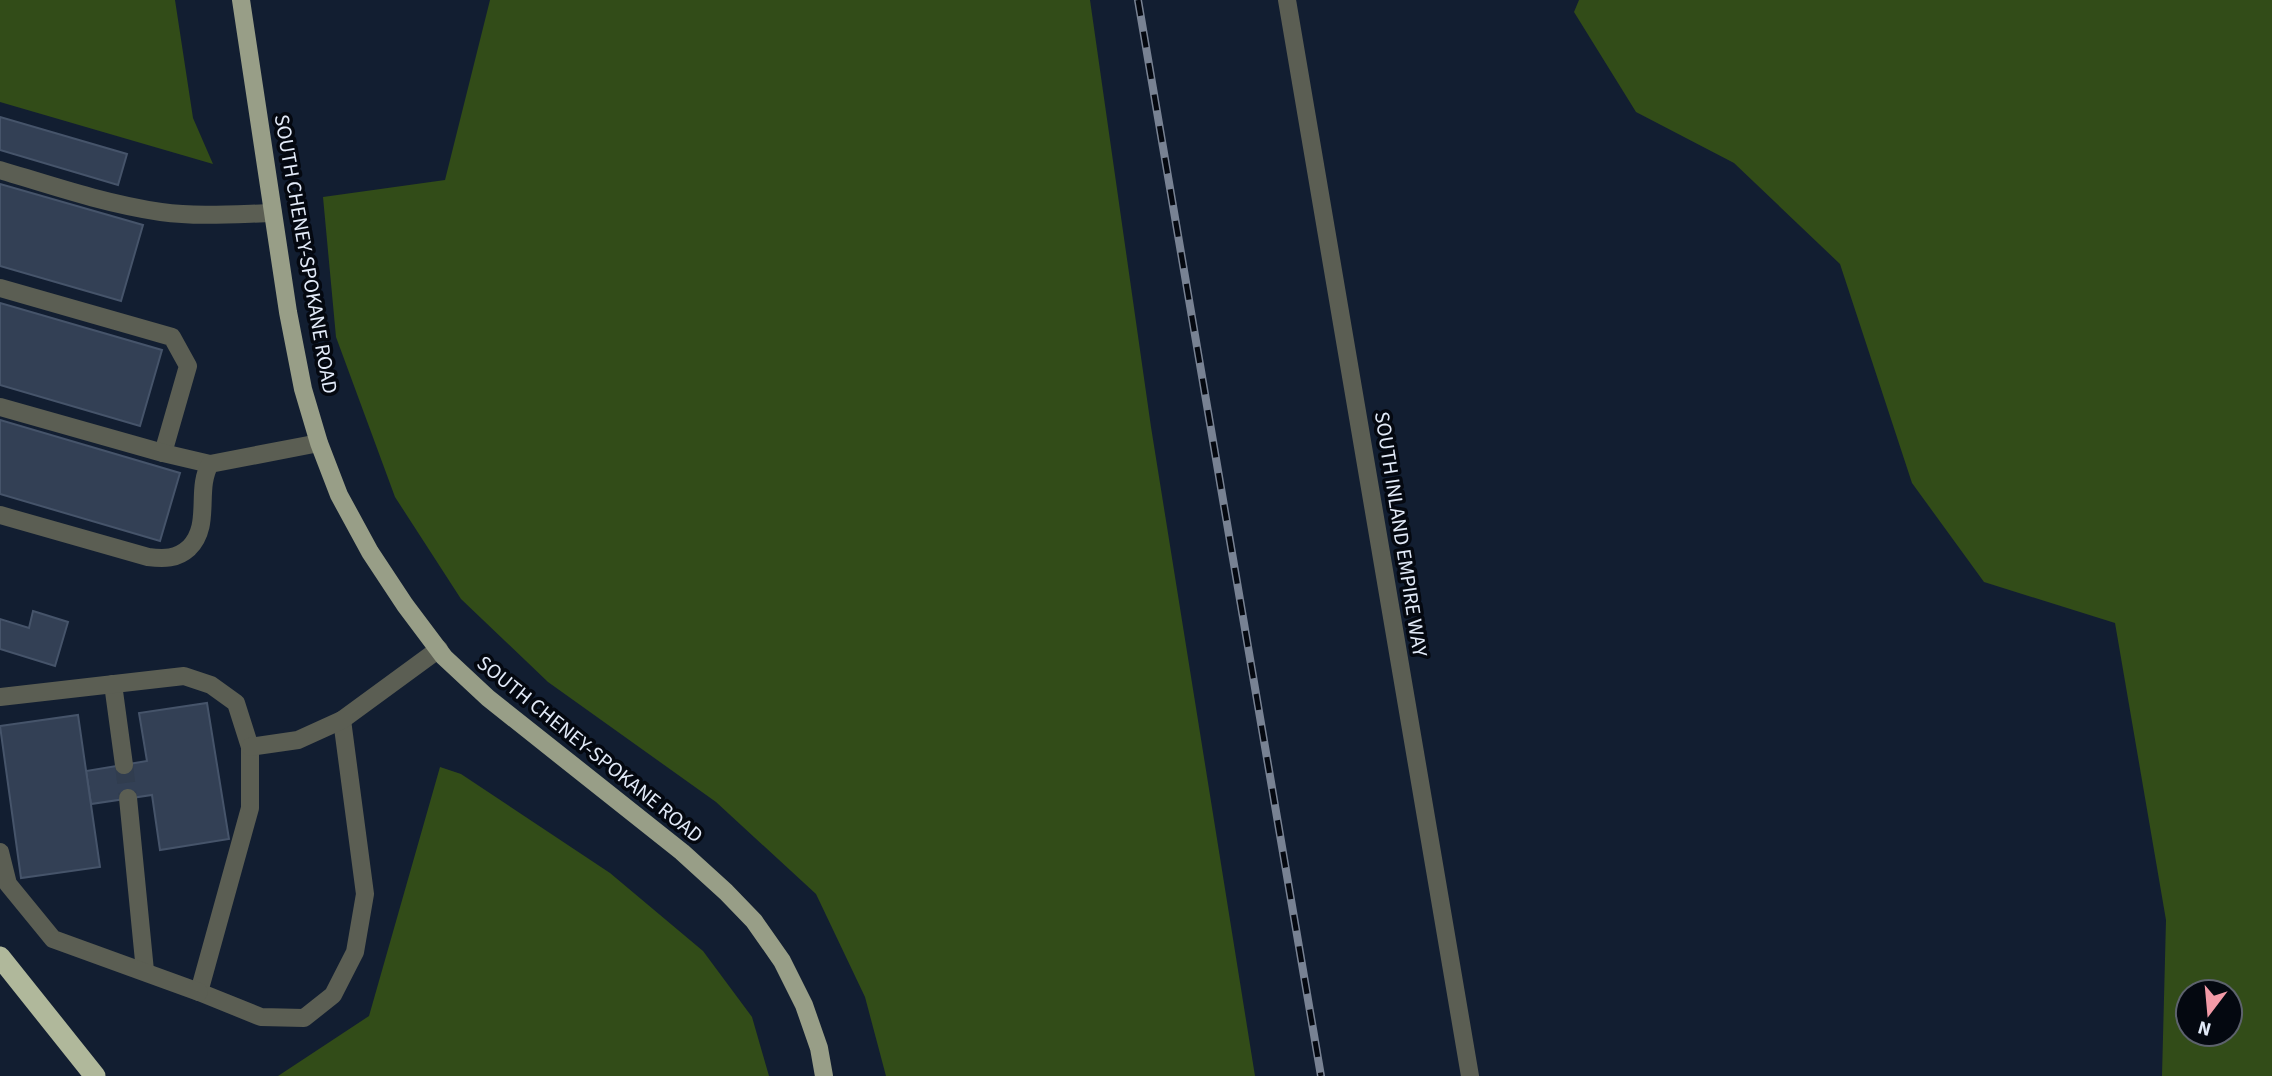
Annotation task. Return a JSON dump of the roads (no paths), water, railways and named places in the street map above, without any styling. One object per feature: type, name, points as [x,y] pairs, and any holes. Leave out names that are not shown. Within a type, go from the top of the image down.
[{"type":"highway","points":[[0,957],[95,1076]]},
{"type":"main road","name":"SOUTH CHENEY-SPOKANE ROAD","points":[[241,0],[288,312],[303,388],[319,443],[339,495],[370,552],[405,605],[439,649],[488,698],[682,852],[754,921],[782,961],[804,1005],[819,1048],[824,1076]]},
{"type":"street","name":"SOUTH INLAND EMPIRE WAY","points":[[1287,0],[1470,1076]]},
{"type":"street","points":[[0,170],[97,199],[160,211],[198,215],[273,212]]},
{"type":"street","points":[[0,288],[172,337],[187,366],[163,453]]},
{"type":"street","points":[[0,407],[210,464],[319,443]]},
{"type":"street","points":[[0,515],[148,557],[164,559],[182,554],[194,543],[202,525],[204,474],[210,464]]},
{"type":"street","points":[[250,747],[298,740],[342,720],[439,649]]},
{"type":"street","points":[[0,697],[184,676],[211,685],[236,703],[250,747],[250,808],[199,992]]},
{"type":"street","points":[[113,684],[124,765]]},
{"type":"street","points":[[0,852],[8,884],[53,939],[145,971],[261,1017],[304,1018],[333,995],[355,952],[365,894],[342,720]]},
{"type":"street","points":[[128,798],[145,971]]},
{"type":"tunnel","points":[[124,765],[128,798]]},
{"type":"railway","points":[[1138,0],[1321,1076]]}]
